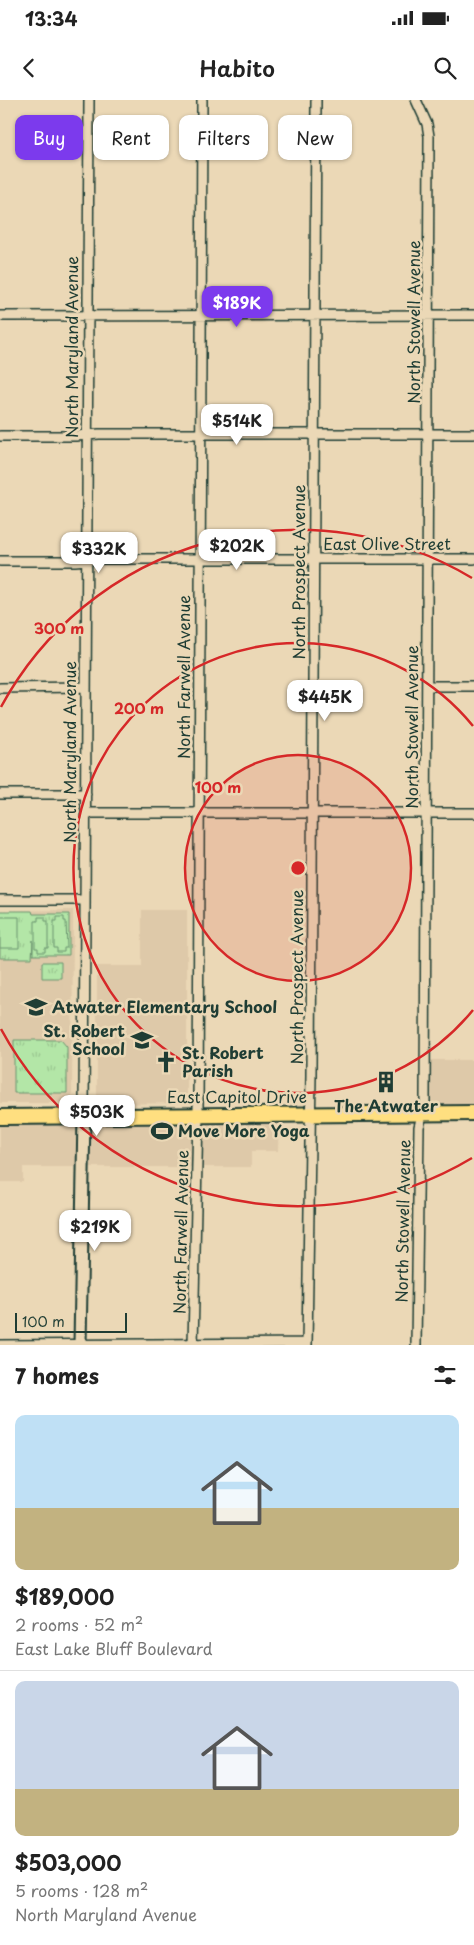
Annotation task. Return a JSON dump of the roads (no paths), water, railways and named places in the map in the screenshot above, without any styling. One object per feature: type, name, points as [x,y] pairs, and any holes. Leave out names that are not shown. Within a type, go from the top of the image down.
[{"type":"main road","name":"East Capitol Drive","points":[[0,1117],[474,1113]]},
{"type":"street","name":"North Maryland Avenue","points":[[80,1344],[84,1116],[89,100]]},
{"type":"street","name":"North Farwell Avenue","points":[[193,1344],[198,1115],[202,100]]},
{"type":"street","name":"North Prospect Avenue","points":[[307,1344],[311,1114],[316,100]]},
{"type":"street","name":"North Stowell Avenue","points":[[408,100],[420,110]]},
{"type":"street","name":"North Stowell Avenue","points":[[416,100],[428,124],[429,136],[425,1097],[419,1127],[416,1345]]},
{"type":"street","points":[[0,316],[474,315]]},
{"type":"street","points":[[0,436],[474,434]]},
{"type":"street","name":"East Olive Street","points":[[0,561],[474,559]]},
{"type":"street","points":[[428,686],[474,686]]},
{"type":"street","points":[[0,688],[86,687]]},
{"type":"street","points":[[0,794],[86,794]]},
{"type":"street","points":[[86,813],[474,813]]},
{"type":"street","points":[[0,900],[85,900]]},
{"type":"street","points":[[0,1345],[307,1344]]},
{"type":"place","name":"Atwater Elementary School","points":[[36,1007]]},
{"type":"place","name":"St. Robert School","points":[[142,1040]]},
{"type":"place","name":"St. Robert Parish","points":[[166,1062]]},
{"type":"place","name":"The Atwater","points":[[386,1082]]},
{"type":"place","name":"Move More Yoga","points":[[162,1131]]}]
